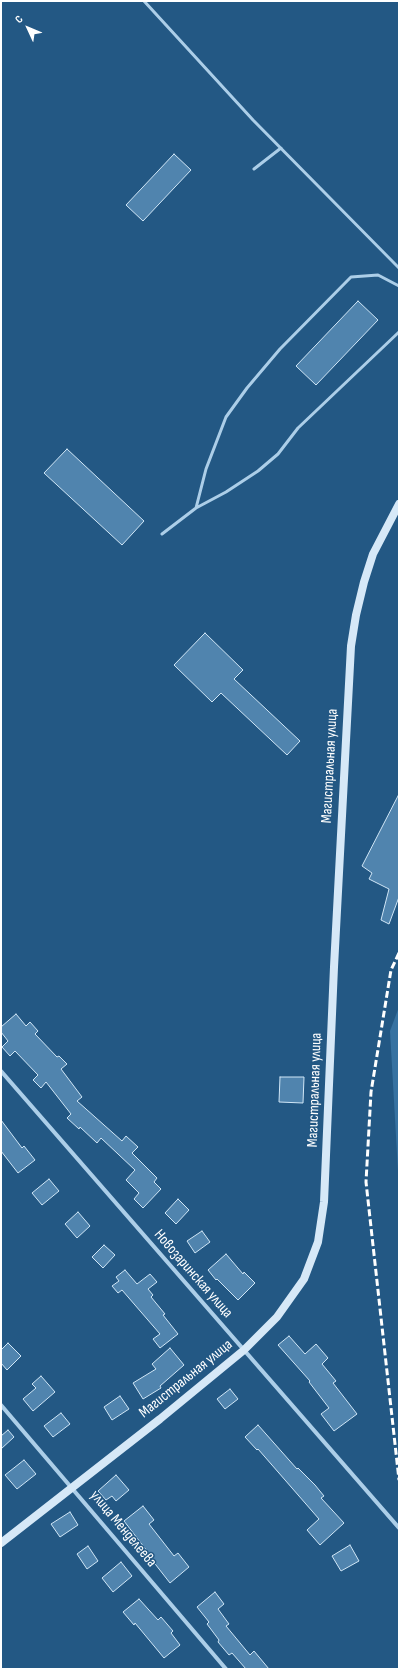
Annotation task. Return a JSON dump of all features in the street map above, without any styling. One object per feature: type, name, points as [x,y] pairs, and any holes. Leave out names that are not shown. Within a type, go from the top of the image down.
[{"type":"main road","name":"Магистральная улица","points":[[1,1543],[244,1350],[277,1317],[304,1279],[318,1242],[324,1202],[334,967],[351,646],[356,615],[373,554],[399,504]]},
{"type":"street","name":"Новозаринская улица","points":[[1,1072],[399,1528]]},
{"type":"street","name":"улица Менделеева","points":[[1,1404],[226,1669]]},
{"type":"lane","points":[[144,1],[253,120],[399,268]]},
{"type":"lane","points":[[254,169],[281,148]]},
{"type":"lane","points":[[196,508],[206,469],[226,417],[247,388],[280,349],[351,277],[378,275],[399,286]]},
{"type":"lane","points":[[162,534],[196,508],[226,492],[278,454],[298,428],[399,332]]},
{"type":"shaded area","points":[[399,1007],[399,1189],[390,1031]]},
{"type":"building","points":[[174,154],[191,170],[143,221],[126,205]]},
{"type":"building","points":[[358,301],[378,320],[316,385],[296,366]]},
{"type":"building","points":[[67,449],[144,521],[122,545],[44,473]]},
{"type":"building","points":[[205,633],[243,670],[234,679],[300,741],[287,755],[221,693],[212,702],[174,665]]},
{"type":"building","points":[[399,794],[399,897],[389,924],[381,920],[389,889],[369,879],[372,873],[362,866]]},
{"type":"building","points":[[16,1014],[26,1026],[30,1022],[38,1031],[35,1034],[57,1057],[59,1056],[67,1064],[61,1069],[82,1097],[77,1101],[122,1141],[126,1136],[138,1147],[132,1153],[157,1178],[154,1182],[161,1189],[143,1208],[134,1199],[139,1193],[126,1180],[135,1170],[101,1138],[97,1143],[80,1127],[79,1129],[67,1118],[71,1114],[46,1082],[41,1088],[33,1080],[38,1075],[15,1051],[10,1056],[2,1047],[8,1041],[1,1032],[1,1027]]},
{"type":"building","points":[[280,1077],[304,1077],[303,1103],[279,1102]]},
{"type":"building","points":[[1,1120],[22,1148],[24,1146],[35,1160],[18,1173],[1,1151]]},
{"type":"building","points":[[49,1179],[59,1191],[42,1205],[32,1193]]},
{"type":"building","points":[[178,1199],[189,1210],[176,1224],[165,1213]]},
{"type":"building","points":[[78,1212],[90,1226],[77,1238],[65,1224]]},
{"type":"building","points":[[202,1231],[210,1242],[195,1253],[187,1241]]},
{"type":"building","points":[[104,1245],[115,1255],[103,1268],[92,1257]]},
{"type":"building","points":[[226,1254],[243,1274],[244,1272],[255,1283],[238,1300],[217,1279],[216,1280],[208,1270]]},
{"type":"building","points":[[125,1270],[137,1284],[150,1274],[157,1282],[148,1289],[153,1295],[151,1297],[165,1314],[163,1315],[178,1334],[160,1348],[153,1339],[160,1334],[122,1290],[118,1293],[112,1286],[119,1281],[116,1277]]},
{"type":"building","points":[[289,1336],[305,1354],[316,1344],[328,1358],[322,1364],[336,1381],[333,1383],[357,1414],[334,1431],[321,1414],[329,1408],[309,1382],[310,1381],[278,1345]]},
{"type":"building","points":[[8,1343],[21,1356],[7,1370],[1,1363],[1,1350]]},
{"type":"building","points":[[170,1348],[184,1365],[160,1386],[161,1388],[143,1399],[133,1383],[156,1369],[152,1364]]},
{"type":"building","points":[[41,1376],[55,1392],[33,1411],[23,1399],[36,1388],[32,1384]]},
{"type":"building","points":[[230,1389],[238,1399],[225,1409],[217,1399]]},
{"type":"building","points":[[120,1396],[129,1409],[112,1420],[104,1407]]},
{"type":"building","points":[[61,1413],[70,1424],[53,1437],[44,1426]]},
{"type":"building","points":[[258,1425],[297,1469],[298,1468],[315,1485],[324,1496],[321,1498],[344,1523],[320,1545],[307,1530],[319,1519],[258,1449],[257,1450],[245,1437]]},
{"type":"building","points":[[8,1430],[14,1437],[1,1449],[1,1436]]},
{"type":"building","points":[[24,1460],[36,1474],[17,1489],[5,1475]]},
{"type":"building","points":[[116,1475],[129,1490],[116,1501],[112,1496],[106,1500],[98,1491]]},
{"type":"building","points":[[143,1506],[154,1520],[149,1524],[174,1556],[178,1553],[189,1567],[170,1583],[152,1560],[148,1563],[142,1555],[147,1551],[124,1521]]},
{"type":"building","points":[[70,1512],[78,1525],[60,1537],[51,1524]]},
{"type":"building","points":[[350,1545],[359,1561],[341,1571],[332,1556]]},
{"type":"building","points":[[88,1546],[98,1561],[87,1569],[77,1554]]},
{"type":"building","points":[[121,1562],[132,1576],[113,1592],[102,1578]]},
{"type":"building","points":[[215,1592],[224,1604],[218,1609],[229,1624],[226,1626],[250,1655],[254,1651],[269,1669],[246,1669],[232,1653],[229,1655],[218,1642],[219,1640],[207,1624],[209,1622],[197,1607]]},
{"type":"building","points":[[139,1599],[158,1620],[161,1617],[173,1631],[171,1633],[180,1645],[164,1658],[135,1623],[134,1625],[123,1612]]},
{"type":"railway","points":[[399,953],[391,970],[371,1092],[366,1182],[399,1480]]}]
